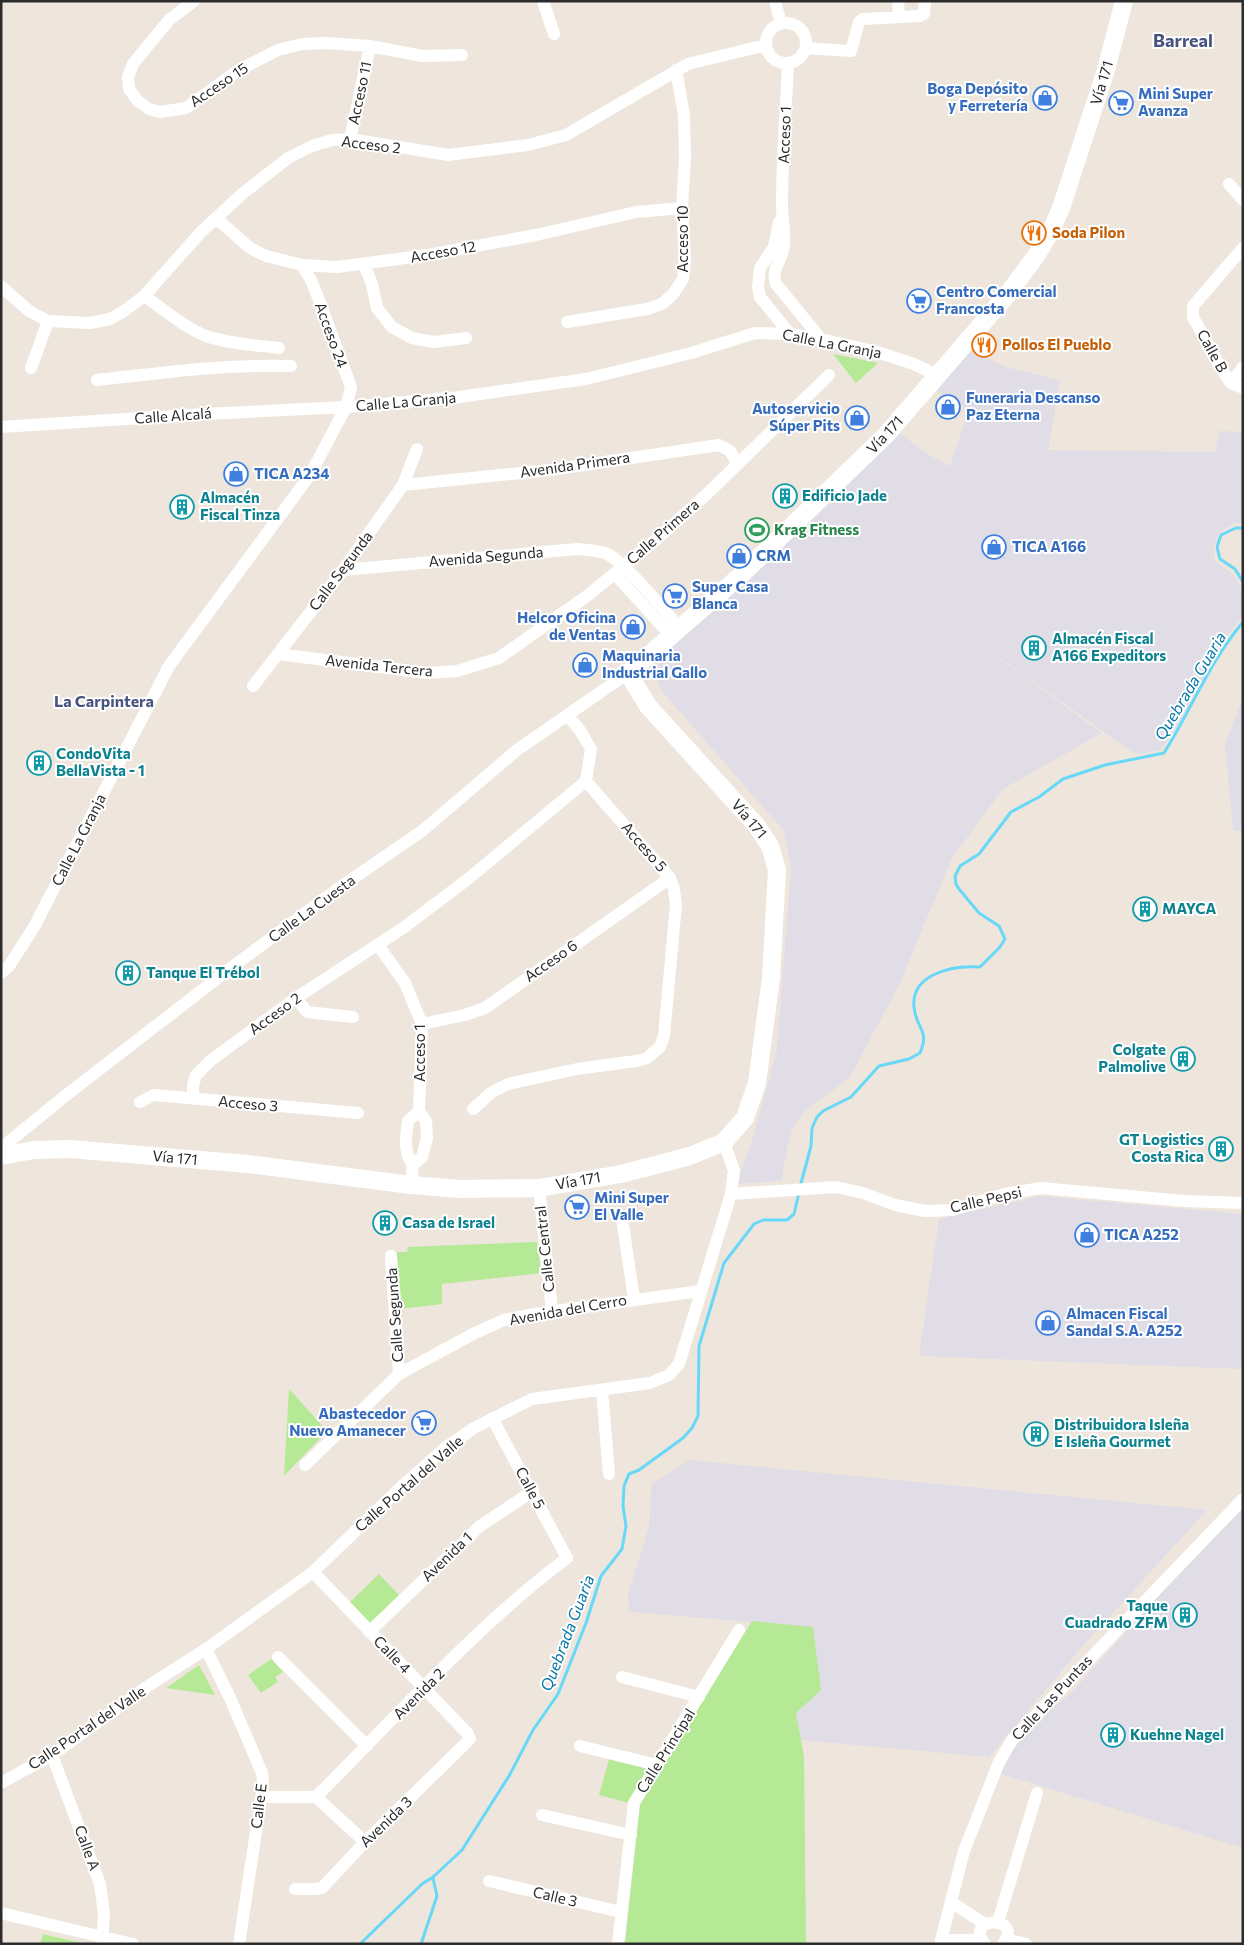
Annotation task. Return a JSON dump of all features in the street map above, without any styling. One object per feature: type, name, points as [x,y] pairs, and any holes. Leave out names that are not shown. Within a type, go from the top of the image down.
[{"type":"main road","name":"Vía 171","points":[[1,1156],[34,1150],[70,1149],[248,1164],[411,1185],[460,1189],[539,1188],[629,1172],[690,1156],[724,1142],[745,1118],[757,1083],[771,978],[777,870],[770,846],[756,825],[648,706],[628,673],[740,576],[886,435],[1007,295],[1036,256],[1051,231],[1070,183],[1106,70],[1124,1]]},
{"type":"street","name":"Acceso 15","points":[[194,1],[169,20],[133,64],[128,77],[129,89],[138,101],[149,109],[160,112],[186,108],[237,71],[278,50],[302,44],[327,43],[370,46]]},
{"type":"street","points":[[543,1],[554,34]]},
{"type":"street","points":[[775,1],[781,24]]},
{"type":"street","points":[[898,1],[899,17]]},
{"type":"street","points":[[806,48],[849,52],[853,50],[859,22],[863,19],[920,16],[924,14],[925,1]]},
{"type":"street","points":[[781,24],[795,25],[801,29],[806,42],[806,48],[799,59],[788,63],[776,60],[771,56],[766,45],[770,32],[781,24]]},
{"type":"street","name":"Acceso 2","points":[[1,286],[29,311],[48,321],[90,323],[110,318],[124,311],[144,296],[216,218],[242,194],[288,158],[312,146],[332,140],[350,140],[448,155],[528,145],[566,135],[688,64],[766,45]]},
{"type":"street","points":[[370,46],[422,56],[462,55]]},
{"type":"street","name":"Acceso 11","points":[[350,140],[370,46]]},
{"type":"street","name":"Acceso 1","points":[[788,63],[782,208],[785,238],[784,254],[773,276],[782,291],[821,339]]},
{"type":"street","name":"Acceso 10","points":[[567,322],[648,309],[662,304],[673,294],[683,279],[685,260],[682,208],[685,157],[684,115],[676,70]]},
{"type":"street","points":[[1229,184],[1243,200]]},
{"type":"street","name":"Acceso 12","points":[[216,218],[250,248],[266,256],[302,265],[337,267],[428,255],[536,235],[636,212],[682,208]]},
{"type":"street","name":"Acceso 1","points":[[782,208],[774,248],[760,268],[758,287],[760,297],[790,334]]},
{"type":"street","name":"Calle B","points":[[1243,248],[1193,306],[1194,317],[1222,370],[1231,382],[1243,388]]},
{"type":"street","points":[[364,264],[372,284],[377,308],[392,327],[412,338],[434,342],[466,338]]},
{"type":"street","name":"Acceso 24","points":[[302,265],[311,280],[351,387],[346,407]]},
{"type":"street","points":[[144,296],[187,326],[205,335],[222,340],[279,348]]},
{"type":"street","points":[[31,368],[48,321]]},
{"type":"street","name":"Calle La Granja","points":[[1,973],[9,966],[34,927],[169,666],[310,475],[346,407],[452,398],[586,379],[691,353],[755,333],[790,334],[821,339],[886,355],[914,364],[937,376]]},
{"type":"street","points":[[261,346],[262,365]]},
{"type":"street","points":[[97,380],[204,368],[262,365],[291,366]]},
{"type":"street","points":[[1231,382],[1243,367]]},
{"type":"street","name":"Calle Primera","points":[[479,665],[499,658],[510,651],[619,570],[658,538],[738,464],[829,375]]},
{"type":"street","name":"Calle Alcalá","points":[[1,427],[346,407]]},
{"type":"street","name":"Avenida Primera","points":[[404,485],[550,470],[719,445],[730,451],[738,464]]},
{"type":"street","name":"Calle Segunda","points":[[253,686],[343,570],[404,485],[417,449]]},
{"type":"street","name":"Avenida Segunda","points":[[343,570],[577,549],[606,553],[619,570],[676,632]]},
{"type":"street","name":"Avenida Tercera","points":[[278,654],[426,673],[457,671],[479,665]]},
{"type":"street","name":"Calle La Cuesta","points":[[1,1151],[11,1140],[66,1096],[232,967],[339,888],[422,831],[516,750],[628,673]]},
{"type":"street","points":[[378,945],[468,879],[586,781],[591,749],[579,729],[568,716]]},
{"type":"street","name":"Acceso 5","points":[[473,1109],[492,1092],[508,1084],[577,1069],[646,1058],[660,1047],[664,1036],[676,904],[674,889],[670,878],[586,781]]},
{"type":"street","name":"Acceso 6","points":[[422,1024],[465,1015],[485,1008],[670,878]]},
{"type":"street","name":"Acceso 2","points":[[194,1099],[193,1086],[196,1076],[203,1067],[296,998],[378,945]]},
{"type":"street","name":"Acceso 1","points":[[378,945],[405,983],[422,1024],[419,1111],[426,1121],[427,1138],[422,1157],[413,1165],[411,1185]]},
{"type":"street","points":[[296,998],[307,1012],[353,1017]]},
{"type":"street","name":"Acceso 3","points":[[140,1102],[154,1095],[358,1113]]},
{"type":"street","name":"Acceso 1","points":[[413,1165],[406,1157],[407,1129],[408,1121],[419,1111]]},
{"type":"street","name":"Calle Portal del Valle","points":[[1,1783],[52,1755],[148,1686],[206,1649],[313,1572],[366,1520],[445,1448],[492,1418],[532,1399],[650,1383],[669,1375],[679,1364],[731,1194],[734,1171],[724,1142]]},
{"type":"street","name":"Calle Central","points":[[539,1188],[552,1311]]},
{"type":"street","name":"Calle Pepsi","points":[[731,1194],[783,1189],[836,1188],[863,1193],[895,1205],[925,1211],[952,1210],[1005,1194],[1040,1188],[1184,1201],[1243,1203]]},
{"type":"street","points":[[622,1218],[634,1299]]},
{"type":"street","name":"Calle Segunda","points":[[391,1256],[399,1374]]},
{"type":"street","name":"Avenida del Cerro","points":[[304,1465],[399,1374],[482,1329],[504,1320],[552,1311],[700,1291]]},
{"type":"street","points":[[602,1390],[608,1474]]},
{"type":"street","name":"Calle 5","points":[[492,1418],[567,1558]]},
{"type":"street","name":"Avenida 1","points":[[369,1632],[480,1526],[532,1491]]},
{"type":"street","name":"Calle Las Puntas","points":[[940,1942],[964,1851],[999,1762],[1012,1740],[1243,1499]]},
{"type":"street","name":"Avenida 2","points":[[316,1797],[480,1632],[534,1583],[567,1558]]},
{"type":"street","name":"Calle 4","points":[[313,1572],[468,1734],[470,1739]]},
{"type":"street","name":"Calle Principal","points":[[618,1944],[634,1803],[740,1630]]},
{"type":"street","name":"Calle E","points":[[206,1649],[257,1756],[262,1772],[263,1785],[239,1944]]},
{"type":"street","points":[[278,1657],[368,1746]]},
{"type":"street","points":[[622,1677],[699,1697]]},
{"type":"street","name":"Avenida 3","points":[[295,1889],[322,1888],[364,1842],[470,1739]]},
{"type":"street","points":[[580,1746],[657,1765]]},
{"type":"street","name":"Calle A","points":[[52,1755],[100,1884],[104,1914],[102,1940]]},
{"type":"street","points":[[940,1942],[983,1942],[981,1931],[992,1923],[1037,1793]]},
{"type":"street","points":[[261,1797],[316,1797],[364,1842]]},
{"type":"street","points":[[542,1815],[631,1835]]},
{"type":"street","name":"Calle 3","points":[[489,1881],[621,1912]]},
{"type":"street","points":[[952,1902],[992,1923],[1005,1927],[1004,1941],[1026,1944]]},
{"type":"street","points":[[1,1913],[102,1940],[133,1944]]},
{"type":"shaded area","points":[[970,350],[1006,367],[1060,380],[1048,450],[1215,452],[1219,431],[1243,432],[1243,523],[1235,523],[1221,531],[1213,546],[1215,561],[1231,572],[1243,589],[1243,616],[1227,636],[1180,722],[1161,750],[1141,754],[1132,752],[934,611],[1102,733],[1003,789],[952,858],[899,985],[850,1077],[804,1112],[791,1130],[781,1181],[736,1184],[752,1141],[777,1050],[791,868],[784,831],[662,691],[656,677],[657,667],[665,652],[817,516],[898,432],[929,455],[950,466],[969,409],[937,391]]},
{"type":"shaded area","points":[[1243,696],[1243,832],[1233,830],[1225,745]]},
{"type":"shaded area","points":[[1040,1196],[1243,1214],[1243,1350],[1241,1369],[919,1356],[939,1219]]},
{"type":"shaded area","points":[[689,1460],[1207,1510],[1082,1647],[989,1757],[801,1740],[796,1713],[813,1627],[629,1612],[628,1594],[649,1527],[652,1484]]},
{"type":"shaded area","points":[[1243,1509],[1243,1848],[1001,1774],[1013,1750],[1043,1716],[1071,1693],[1190,1561]]},
{"type":"green space","points":[[833,354],[878,363],[856,383]]},
{"type":"green space","points":[[537,1242],[541,1273],[442,1284],[442,1304],[399,1309],[397,1252],[408,1252],[407,1247]]},
{"type":"green space","points":[[289,1389],[327,1431],[284,1476]]},
{"type":"green space","points":[[379,1574],[400,1596],[369,1626],[347,1605]]},
{"type":"green space","points":[[752,1621],[813,1627],[821,1690],[796,1713],[804,1756],[806,1944],[625,1944],[640,1802]]},
{"type":"green space","points":[[271,1659],[283,1672],[275,1677],[278,1682],[261,1693],[248,1675]]},
{"type":"green space","points":[[199,1665],[215,1695],[166,1688]]},
{"type":"green space","points":[[610,1756],[651,1767],[629,1803],[599,1795]]},
{"type":"green space","points":[[43,1934],[86,1944],[40,1944]]},
{"type":"waterway","name":"Quebrada Guaria","points":[[1243,528],[1236,528],[1221,535],[1217,547],[1220,559],[1235,569],[1243,582]]},
{"type":"waterway","name":"Quebrada Guaria","points":[[800,1187],[811,1146],[812,1128],[817,1117],[823,1111],[851,1097],[879,1066],[909,1059],[920,1053],[924,1040],[915,1013],[914,1000],[917,990],[924,981],[944,971],[956,968],[980,967],[1000,947],[1005,939],[999,926],[979,913],[959,889],[955,876],[960,866],[979,854],[1011,812],[1039,797],[1063,779],[1105,765],[1164,753],[1211,669],[1243,622]]},
{"type":"waterway","name":"Quebrada Guaria","points":[[360,1944],[422,1884],[433,1877],[462,1850],[509,1776],[533,1730],[558,1694],[586,1623],[601,1576],[622,1549],[626,1526],[623,1506],[624,1486],[629,1474],[639,1470],[683,1438],[692,1428],[698,1416],[699,1346],[724,1263],[754,1224],[763,1220],[787,1220],[794,1214],[799,1193]]},
{"type":"waterway","points":[[421,1944],[437,1896],[433,1878]]},
{"type":"place","name":"Boga Depósito y Ferretería","points":[[1045,98]]},
{"type":"place","name":"Mini Super Avanza","points":[[1121,103]]},
{"type":"place","name":"Soda Pilon","points":[[1034,233]]},
{"type":"place","name":"Centro Comercial Francosta","points":[[919,301]]},
{"type":"place","name":"Pollos El Pueblo","points":[[984,345]]},
{"type":"place","name":"Funeraria Descanso Paz Eterna","points":[[948,407]]},
{"type":"place","name":"Autoservicio Súper Pits","points":[[857,418]]},
{"type":"place","name":"TICA A234","points":[[236,474]]},
{"type":"place","name":"Edificio Jade","points":[[785,496]]},
{"type":"place","name":"Almacén Fiscal Tinza","points":[[182,507]]},
{"type":"place","name":"Krag Fitness","points":[[757,530]]},
{"type":"place","name":"TICA A166","points":[[994,547]]},
{"type":"place","name":"CRM","points":[[739,556]]},
{"type":"place","name":"Super Casa Blanca","points":[[675,596]]},
{"type":"place","name":"Helcor Oficina de Ventas","points":[[633,627]]},
{"type":"place","name":"Almacén Fiscal A166 Expeditors","points":[[1034,648]]},
{"type":"place","name":"Maquinaria Industrial Gallo","points":[[585,665]]},
{"type":"place","name":"CondoVita BellaVista - 1","points":[[39,763]]},
{"type":"place","name":"MAYCA","points":[[1145,909]]},
{"type":"place","name":"Tanque El Trébol","points":[[128,973]]},
{"type":"place","name":"Colgate Palmolive","points":[[1183,1059]]},
{"type":"place","name":"GT Logistics Costa Rica","points":[[1221,1149]]},
{"type":"place","name":"Mini Super El Valle","points":[[577,1207]]},
{"type":"place","name":"Casa de Israel","points":[[385,1223]]},
{"type":"place","name":"TICA A252","points":[[1087,1235]]},
{"type":"place","name":"Almacen Fiscal Sandal S.A. A252","points":[[1048,1323]]},
{"type":"place","name":"Abastecedor Nuevo Amanecer","points":[[424,1423]]},
{"type":"place","name":"Distribuidora Isleña E Isleña Gourmet","points":[[1036,1434]]},
{"type":"place","name":"Taque Cuadrado ZFM","points":[[1185,1615]]},
{"type":"place","name":"Kuehne Nagel","points":[[1113,1735]]},
{"type":"district","name":"Barreal","points":[[1183,41]]},
{"type":"district","name":"La Carpintera","points":[[104,701]]}]
